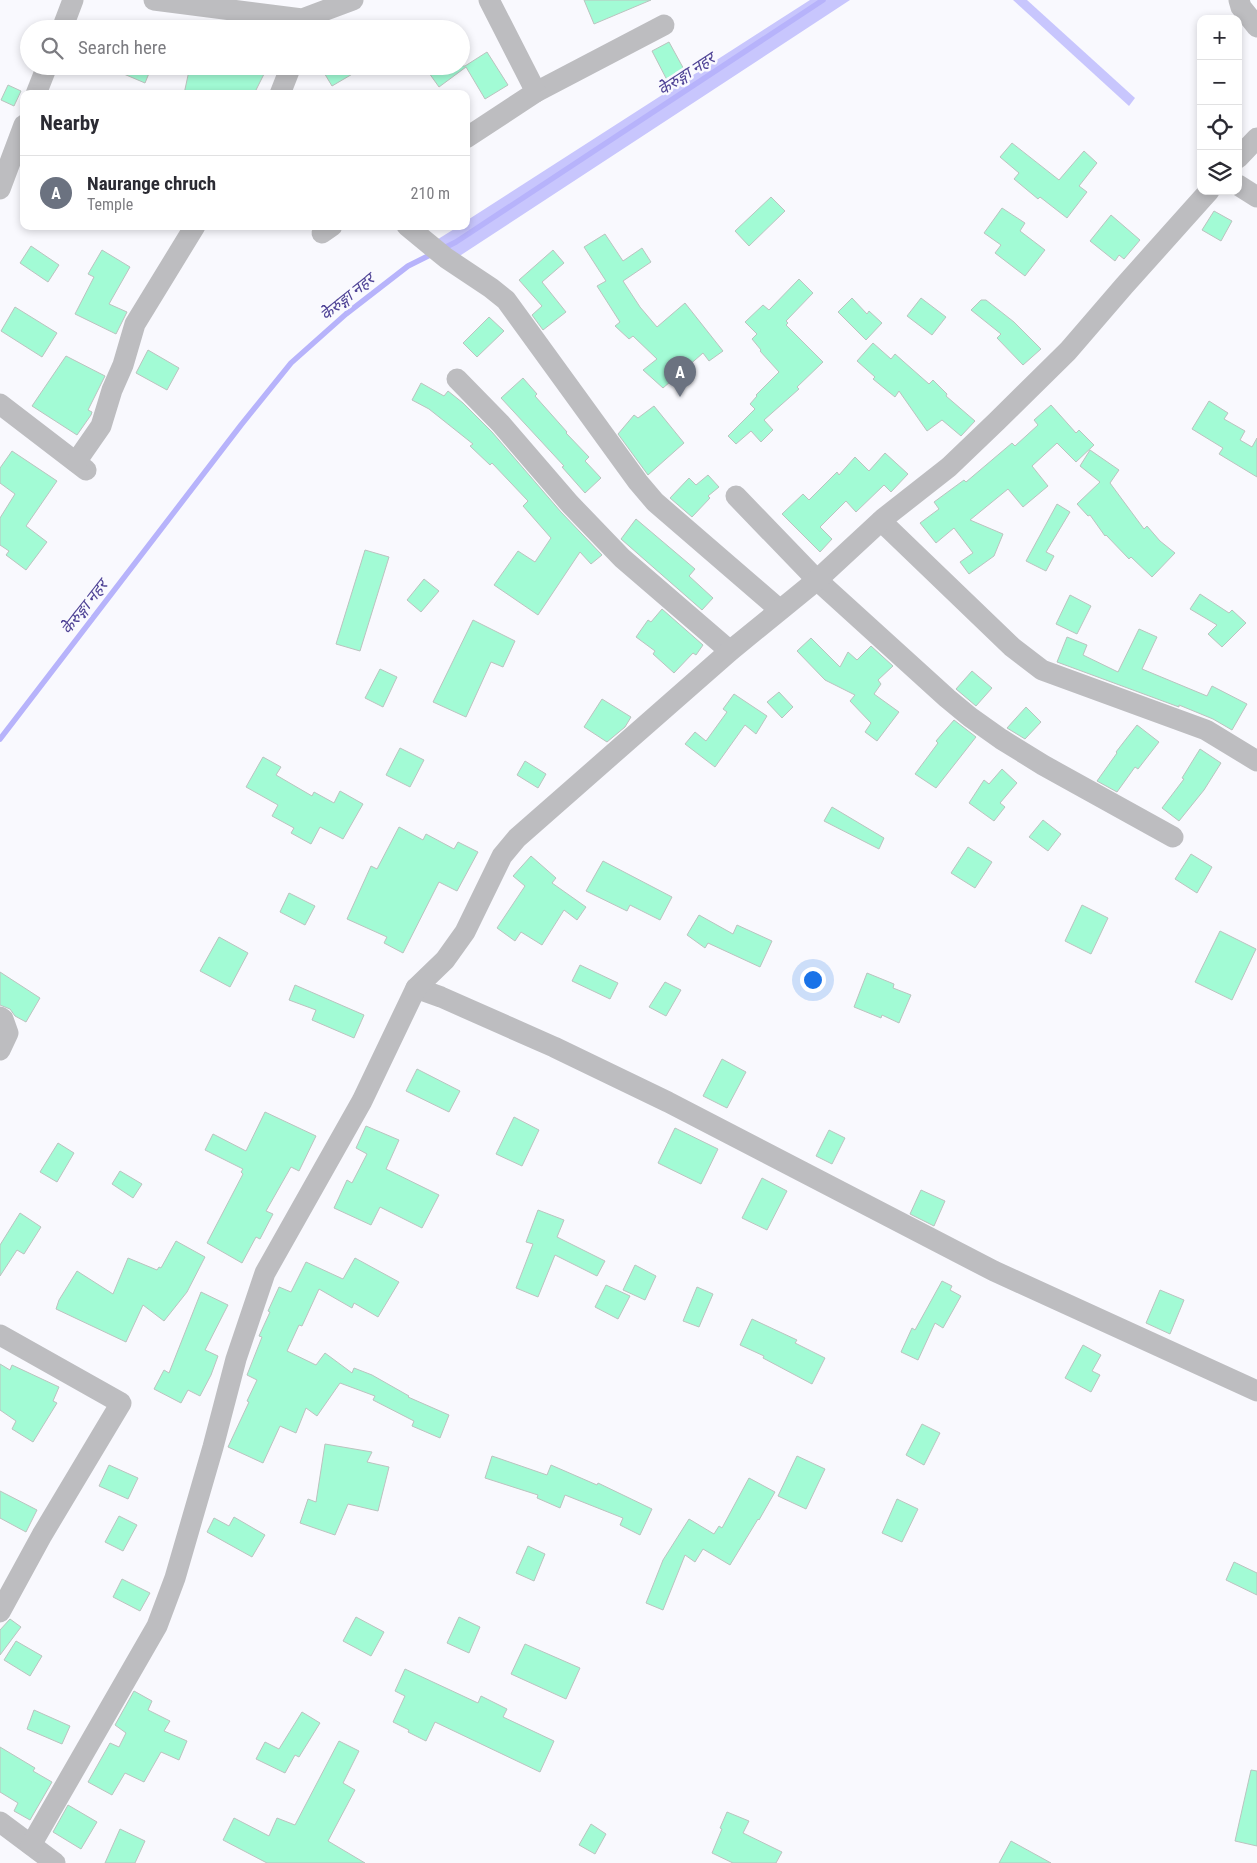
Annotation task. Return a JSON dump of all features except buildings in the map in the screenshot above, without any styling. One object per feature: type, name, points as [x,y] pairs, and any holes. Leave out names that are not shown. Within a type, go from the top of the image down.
[{"type":"street","points":[[65,20],[73,0]]},
{"type":"street","points":[[154,0],[277,20]]},
{"type":"street","points":[[310,20],[353,0]]},
{"type":"street","points":[[489,0],[536,92]]},
{"type":"street","points":[[1240,0],[1241,6],[1257,26]]},
{"type":"street","points":[[470,135],[536,92],[664,25]]},
{"type":"street","points":[[38,90],[43,75]]},
{"type":"street","points":[[282,90],[287,75]]},
{"type":"street","points":[[0,189],[20,136]]},
{"type":"street","points":[[1242,154],[1257,138]]},
{"type":"street","points":[[1242,188],[1257,197]]},
{"type":"street","points":[[31,1845],[157,1626],[175,1578],[236,1359],[265,1273],[362,1101],[416,988],[445,960],[465,932],[502,856],[517,838],[730,651],[817,580],[881,521],[948,467],[1068,351],[1205,195]]},
{"type":"street","points":[[0,404],[81,466],[101,426],[112,390],[123,365],[135,324],[193,230]]},
{"type":"street","points":[[414,231],[446,258],[492,288],[506,300],[638,482],[655,502],[780,610]]},
{"type":"street","points":[[457,379],[501,424],[570,504],[622,558],[730,651]]},
{"type":"street","points":[[736,496],[817,580],[947,698],[1001,739],[1043,765],[1174,837]]},
{"type":"street","points":[[881,521],[1012,647],[1042,670],[1206,730],[1257,761]]},
{"type":"street","points":[[416,988],[441,997],[554,1047],[668,1102],[994,1271],[1257,1391]]},
{"type":"street","points":[[0,1017],[3,1019],[8,1033],[0,1050]]},
{"type":"street","points":[[0,1335],[121,1403],[42,1535],[0,1612]]},
{"type":"street","points":[[0,1822],[56,1863]]},
{"type":"shaded area","points":[[810,0],[850,0],[458,257],[435,241],[453,230],[470,230],[470,218]]},
{"type":"shaded area","points":[[1013,0],[1027,0],[1135,98],[1129,106]]},
{"type":"waterway","name":"केेरुङ्गा नहर","points":[[442,249],[456,242],[823,0]]},
{"type":"waterway","name":"केेरुङ्गा नहर","points":[[0,739],[241,425],[291,363],[346,314],[408,266],[434,253]]},
{"type":"place","name":"Naurange chruch","points":[[680,397]]}]
